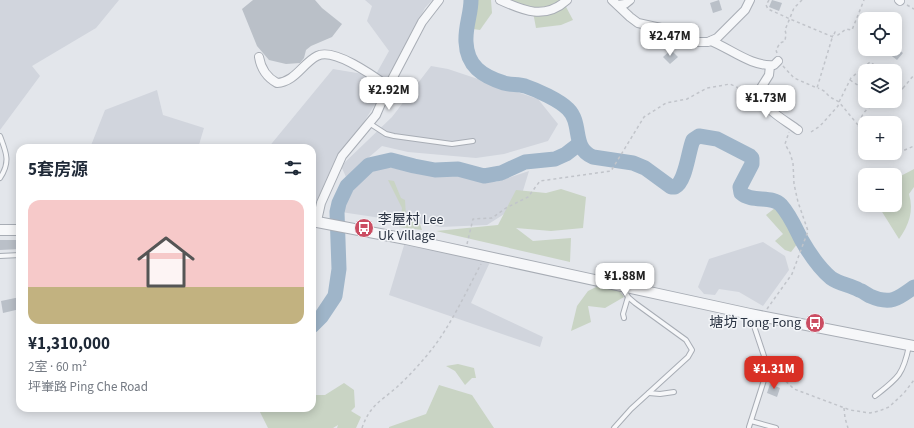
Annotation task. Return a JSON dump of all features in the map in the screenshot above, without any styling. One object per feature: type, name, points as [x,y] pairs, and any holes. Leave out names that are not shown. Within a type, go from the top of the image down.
[{"type":"street","points":[[439,0],[422,22],[376,115],[342,156],[321,203],[317,222],[465,251],[750,314],[912,346]]},
{"type":"street","points":[[500,0],[521,10],[537,13],[562,5],[567,0]]},
{"type":"street","points":[[615,3],[625,4],[630,0]]},
{"type":"street","points":[[615,3],[638,23],[670,30],[687,40],[708,42],[717,38],[745,10],[750,0]]},
{"type":"street","points":[[711,41],[766,66],[774,65],[778,61]]},
{"type":"street","points":[[259,57],[261,68],[277,83],[297,74],[318,55],[327,54],[347,61],[375,76],[389,87]]},
{"type":"street","points":[[770,66],[769,75],[759,91],[760,98],[765,105],[798,130]]},
{"type":"street","points":[[0,230],[16,230]]},
{"type":"lane","points":[[369,123],[386,134],[394,136],[452,144],[473,141]]},
{"type":"lane","points":[[0,136],[7,156],[5,170],[0,178]]},
{"type":"lane","points":[[0,256],[16,255]]},
{"type":"lane","points":[[614,428],[631,409],[688,357],[692,350],[686,340],[635,304],[620,285]]},
{"type":"lane","points":[[624,318],[623,314],[628,297]]},
{"type":"lane","points":[[749,427],[765,377],[766,362],[750,314]]},
{"type":"lane","points":[[875,396],[892,382],[900,373],[904,367],[912,346]]},
{"type":"lane","points":[[649,393],[660,394],[674,392]]},
{"type":"lane","points":[[751,421],[776,428]]},
{"type":"path","points":[[769,0],[766,5],[768,9],[816,31],[833,36],[835,32],[838,35],[846,29],[852,30],[864,0]]},
{"type":"path","points":[[802,0],[794,8],[785,30],[785,41],[780,43],[776,50],[777,56],[775,58],[794,78],[816,88],[820,88],[830,97],[839,102],[858,125]]},
{"type":"path","points":[[816,88],[833,35]]},
{"type":"path","points":[[812,132],[820,126],[838,106],[851,78],[858,72]]},
{"type":"path","points":[[903,88],[914,75]]},
{"type":"path","points":[[850,80],[858,85]]},
{"type":"path","points":[[465,251],[473,219],[492,218],[506,208],[528,197],[540,181],[611,171],[644,117],[666,103],[687,100],[707,88],[730,84],[741,89],[759,91]]},
{"type":"path","points":[[765,311],[792,274],[808,231],[798,202],[790,153],[785,144],[791,125]]},
{"type":"path","points":[[902,151],[914,146]]},
{"type":"path","points":[[362,428],[366,417],[377,402],[397,387],[432,349],[456,310],[485,256]]},
{"type":"path","points":[[766,362],[794,389],[856,411],[879,411],[896,401],[914,380]]},
{"type":"path","points":[[844,408],[848,428]]},
{"type":"shaded area","points":[[0,0],[119,0],[96,28],[32,66],[40,76],[0,130]]},
{"type":"shaded area","points":[[365,0],[432,0],[425,8],[375,104],[345,153],[316,215],[316,144],[271,144],[333,69],[375,76],[389,51],[367,21],[372,6]]},
{"type":"shaded area","points":[[431,66],[448,69],[538,99],[558,124],[548,141],[504,154],[476,158],[408,152],[382,146],[346,177],[341,166],[392,117]]},
{"type":"shaded area","points":[[157,90],[163,115],[204,128],[199,144],[92,144],[105,110]]},
{"type":"shaded area","points":[[388,167],[433,176],[466,176],[496,182],[529,171],[522,194],[509,211],[487,225],[441,227],[341,212],[350,190],[372,169]]},
{"type":"shaded area","points":[[405,242],[490,262],[471,303],[543,337],[540,347],[389,295]]},
{"type":"shaded area","points":[[763,242],[785,256],[789,270],[763,306],[739,292],[719,289],[715,295],[704,294],[698,287],[709,259]]},
{"type":"green space","points":[[471,0],[491,0],[492,13],[480,30],[466,28]]},
{"type":"green space","points":[[503,0],[565,0],[564,3],[573,20],[561,25],[536,28],[533,12]]},
{"type":"green space","points":[[914,169],[914,187],[909,194],[911,206],[910,218],[899,239],[882,212],[902,212],[902,175]]},
{"type":"green space","points":[[388,180],[394,181],[401,198],[405,200],[406,216],[418,218],[422,230],[399,227],[402,208]]},
{"type":"green space","points":[[561,189],[586,197],[583,228],[551,231],[516,228],[533,241],[571,238],[570,262],[436,231],[498,225],[516,190],[546,193]]},
{"type":"green space","points":[[780,204],[793,221],[801,239],[791,252],[785,250],[775,241],[783,234],[766,215]]},
{"type":"green space","points":[[602,284],[618,289],[624,297],[605,308],[588,306],[591,322],[571,331],[577,306],[588,291]]},
{"type":"green space","points":[[458,364],[474,368],[476,378],[472,378],[465,385],[455,371],[446,366]]},
{"type":"green space","points":[[344,383],[354,390],[355,407],[351,411],[361,417],[356,428],[337,428],[338,425],[333,428],[268,428],[260,412],[316,412],[316,395],[325,395]]},
{"type":"green space","points":[[439,385],[472,395],[494,428],[389,428],[426,414]]},
{"type":"building","points":[[253,0],[315,0],[322,8],[342,24],[332,37],[311,46],[306,50],[304,58],[300,63],[286,64],[269,60],[257,46],[242,9]]},
{"type":"building","points":[[719,0],[722,10],[713,13],[710,3]]},
{"type":"building","points":[[772,0],[782,3],[779,11],[769,7]]},
{"type":"building","points":[[671,50],[678,57],[670,64],[663,57]]},
{"type":"building","points":[[892,56],[900,56],[897,60]]},
{"type":"building","points":[[0,240],[16,240],[16,249],[0,250]]},
{"type":"building","points":[[16,298],[16,310],[3,313],[1,301]]},
{"type":"building","points":[[770,384],[780,388],[777,397],[767,393]]},
{"type":"waterway","points":[[471,0],[466,31],[466,42],[469,58],[473,64],[477,69],[489,77],[504,83],[522,85],[530,88],[559,102],[568,109],[575,122],[579,142],[586,153],[593,157],[633,163],[645,168],[671,187],[675,187],[682,179],[693,140],[699,136],[717,139],[752,158],[752,164],[740,187],[741,193],[751,198],[772,200],[781,205],[790,217],[811,255],[822,270],[831,278],[877,299],[883,300],[894,299],[903,295],[914,287]]},
{"type":"waterway","points":[[316,322],[335,296],[339,269],[337,212],[339,203],[347,186],[369,165],[391,160],[435,170],[458,169],[484,176],[501,173],[525,162],[555,159],[566,154],[579,144]]},
{"type":"place","name":"李屋村 Lee Uk Village","points":[[364,228]]},
{"type":"place","name":"塘坊 Tong Fong","points":[[815,323]]}]
